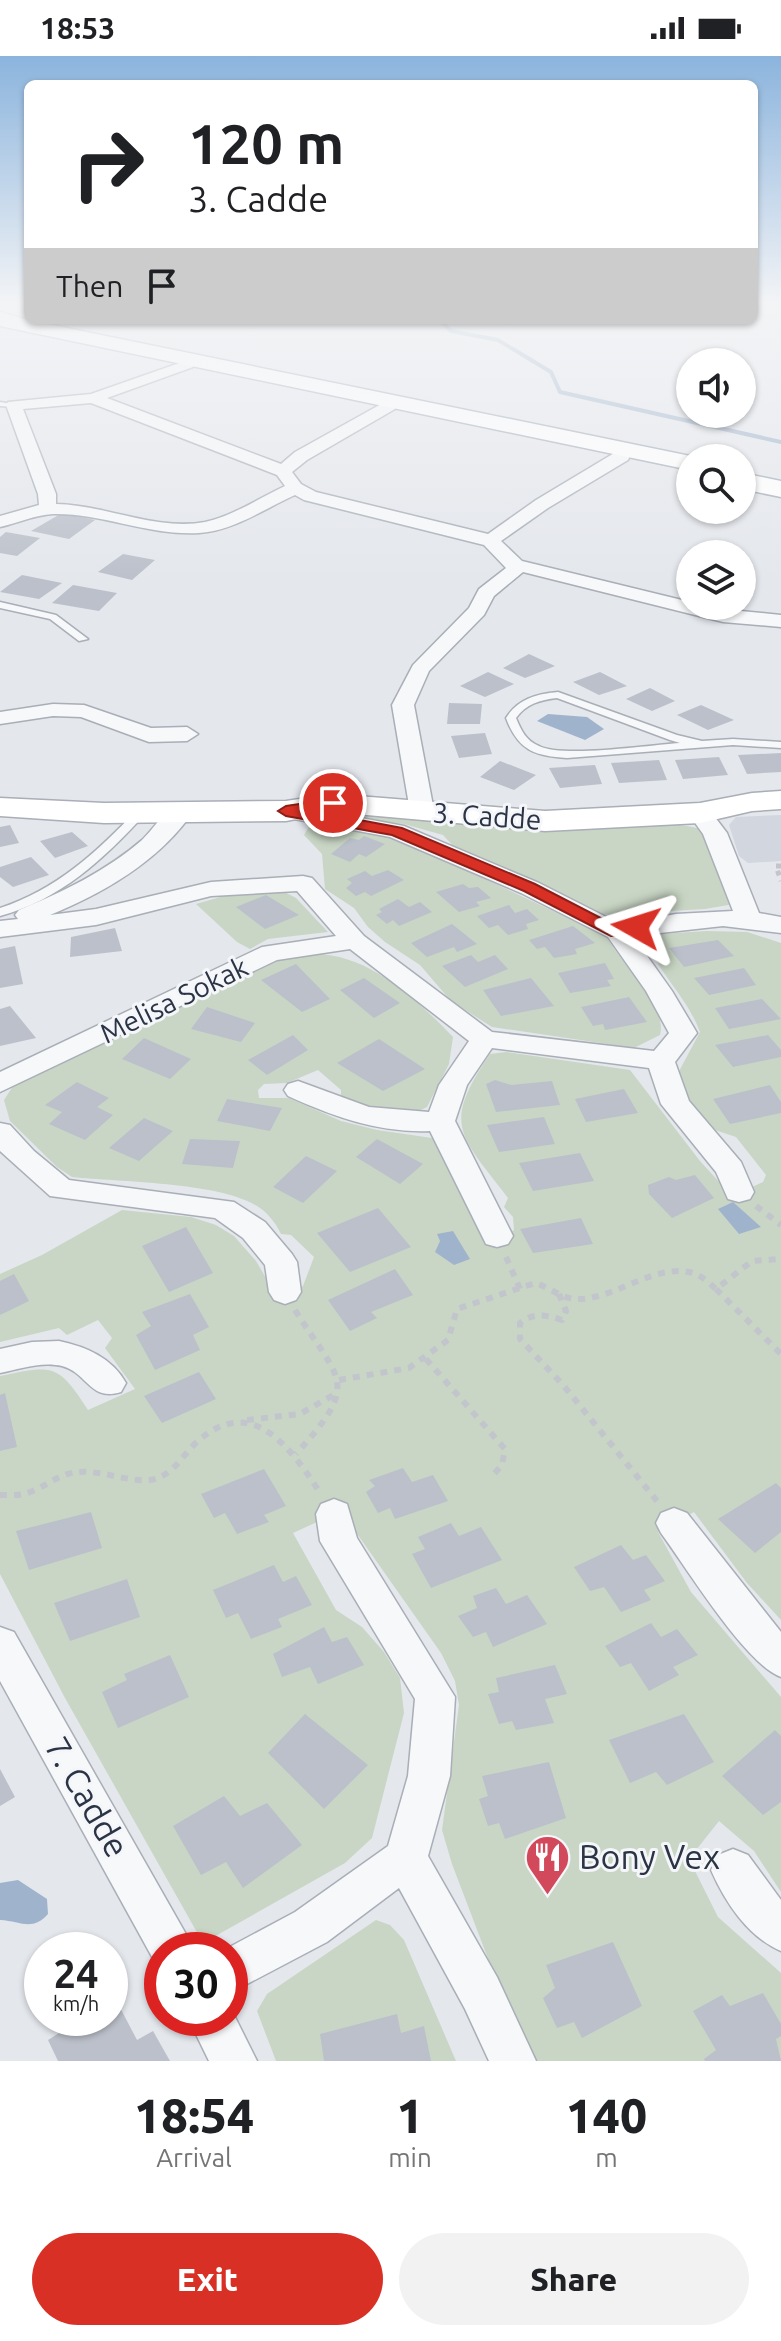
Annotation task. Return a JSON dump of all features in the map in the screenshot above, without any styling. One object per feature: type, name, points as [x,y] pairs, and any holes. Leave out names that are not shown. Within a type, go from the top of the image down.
[{"type":"main road","points":[[334,395],[676,467]]},
{"type":"main road","points":[[365,395],[676,459]]},
{"type":"main road","points":[[756,476],[781,481]]},
{"type":"main road","points":[[756,484],[781,489]]},
{"type":"main road","name":"3. Cadde","points":[[0,807],[141,812],[286,811],[333,803],[545,821],[700,813],[752,802],[781,800]]},
{"type":"street","points":[[48,508],[47,494],[7,405],[103,395]]},
{"type":"street","points":[[93,398],[283,471],[295,488],[310,496],[452,529],[490,541],[516,565],[628,590],[714,615],[781,621]]},
{"type":"street","points":[[283,471],[301,456],[389,406]]},
{"type":"street","points":[[490,541],[542,504],[622,456]]},
{"type":"street","points":[[0,522],[17,514],[48,508],[84,509],[168,526],[198,528],[221,525],[295,488]]},
{"type":"street","points":[[422,811],[403,705],[420,669],[477,611],[486,593],[515,570],[516,565]]},
{"type":"street","points":[[0,718],[53,710],[84,711],[149,735],[187,734]]},
{"type":"street","points":[[286,811],[396,831],[530,888],[617,932],[659,991],[683,1033],[661,1061]]},
{"type":"street","points":[[0,928],[66,901],[129,862],[181,812]]},
{"type":"street","points":[[700,813],[715,833],[748,917]]},
{"type":"street","points":[[0,928],[96,917],[211,889],[303,883],[355,941],[484,1039],[661,1061]]},
{"type":"street","points":[[617,932],[636,927],[748,917],[781,925]]},
{"type":"street","name":"Melisa Sokak","points":[[0,1083],[271,953],[355,941]]},
{"type":"street","points":[[484,1039],[453,1085],[440,1121],[497,1236]]},
{"type":"street","points":[[661,1061],[675,1104],[730,1169],[739,1192]]},
{"type":"street","points":[[298,1090],[357,1115],[400,1124],[440,1121]]},
{"type":"street","points":[[0,1132],[23,1158],[61,1189],[223,1209],[254,1230],[281,1262],[285,1292]]},
{"type":"street","points":[[0,1361],[62,1352],[90,1362],[109,1383]]},
{"type":"street","points":[[248,1961],[311,1927],[406,1858],[429,1776],[435,1697],[339,1541],[334,1514]]},
{"type":"street","points":[[674,1523],[781,1660]]},
{"type":"street","name":"7. Cadde","points":[[0,1644],[163,1932]]},
{"type":"street","points":[[406,1858],[481,1993],[513,2061]]},
{"type":"street","points":[[733,1870],[765,1915],[781,1929]]},
{"type":"street","points":[[221,2036],[234,2061]]},
{"type":"lane","points":[[0,605],[53,617],[83,639]]},
{"type":"lane","points":[[700,744],[652,730],[558,695],[540,696],[515,710],[511,718],[516,734],[528,748],[541,753],[567,755],[733,742],[781,745]]},
{"type":"lane","points":[[0,912],[38,898],[69,877],[101,854],[141,812]]},
{"type":"path","points":[[781,866],[776,866],[781,881]]},
{"type":"path","points":[[497,1236],[520,1289]]},
{"type":"path","points":[[716,1289],[752,1261],[781,1259]]},
{"type":"path","points":[[339,1380],[409,1368],[426,1359],[448,1340],[457,1309],[535,1283],[547,1285],[572,1299],[597,1298],[666,1274],[695,1274],[716,1289],[781,1354]]},
{"type":"path","points":[[285,1292],[339,1380],[336,1404],[296,1454]]},
{"type":"path","points":[[558,1293],[566,1311],[562,1320],[540,1314],[526,1316],[520,1323],[520,1339],[564,1386],[674,1523]]},
{"type":"path","points":[[426,1359],[505,1449],[502,1465],[492,1476]]},
{"type":"path","points":[[0,1495],[28,1494],[53,1476],[71,1472],[108,1473],[149,1481],[165,1475],[199,1440],[218,1426],[300,1414],[336,1394]]},
{"type":"path","points":[[242,1421],[263,1428],[296,1454],[334,1514]]},
{"type":"shaded area","points":[[781,815],[781,861],[748,863],[739,856],[729,825],[736,817]]},
{"type":"green space","points":[[340,810],[505,827],[577,829],[673,824],[691,827],[707,831],[734,904],[705,909],[602,915],[524,876],[488,865],[455,848],[443,835],[404,824],[314,813]]},
{"type":"green space","points":[[310,825],[353,827],[396,837],[606,936],[650,997],[661,1023],[660,1035],[634,1048],[492,1027],[451,1001],[420,965],[385,942],[368,927],[354,908],[325,889],[322,854],[304,835]]},
{"type":"green space","points":[[279,889],[296,898],[328,932],[268,939],[250,949],[237,942],[196,904],[245,890]]},
{"type":"green space","points":[[747,932],[781,943],[781,1620],[747,1583],[694,1512],[658,1532],[691,1592],[781,1697],[781,1892],[754,1851],[719,1821],[689,1859],[718,1917],[781,1973],[781,2061],[534,2061],[495,1977],[442,1830],[459,1705],[455,1681],[441,1653],[341,1511],[293,1533],[336,1610],[362,1627],[384,1652],[400,1678],[404,1713],[372,1838],[345,1863],[223,1932],[197,1932],[65,1698],[0,1574],[0,1376],[32,1370],[53,1371],[69,1383],[88,1410],[135,1389],[105,1348],[112,1338],[98,1320],[67,1335],[59,1328],[0,1342],[0,1274],[42,1255],[122,1210],[191,1217],[216,1225],[234,1236],[256,1261],[276,1295],[303,1286],[314,1257],[291,1235],[281,1234],[261,1208],[240,1198],[194,1188],[72,1177],[57,1167],[10,1121],[4,1100],[15,1083],[278,961],[303,955],[328,955],[374,971],[416,1002],[453,1037],[449,1064],[427,1107],[419,1111],[341,1104],[341,1090],[318,1070],[287,1083],[264,1084],[258,1090],[259,1098],[289,1098],[341,1121],[432,1138],[508,1234],[514,1230],[513,1217],[504,1207],[508,1198],[468,1144],[463,1129],[465,1098],[490,1054],[506,1052],[630,1070],[700,1161],[732,1196],[763,1182],[766,1175],[736,1137],[712,1129],[694,1114],[677,1075],[700,1032],[648,944],[659,934]]},
{"type":"green space","points":[[376,1920],[390,1925],[404,1940],[456,2061],[276,2061],[257,2011],[267,1994]]},
{"type":"water","points":[[548,714],[587,717],[604,729],[585,740],[537,721]]},
{"type":"water","points":[[733,1202],[761,1227],[739,1234],[718,1209]]},
{"type":"water","points":[[453,1231],[470,1259],[454,1265],[435,1252],[440,1241],[437,1234]]},
{"type":"water","points":[[18,1880],[47,1899],[48,1914],[37,1923],[0,1920],[0,1883]]},
{"type":"building","points":[[62,513],[95,520],[69,539],[31,531]]},
{"type":"building","points":[[6,532],[40,538],[17,556],[0,553],[0,537]]},
{"type":"building","points":[[123,554],[155,560],[132,580],[98,572]]},
{"type":"building","points":[[22,575],[62,583],[39,599],[0,592]]},
{"type":"building","points":[[73,585],[117,593],[99,611],[52,603]]},
{"type":"building","points":[[529,654],[555,666],[525,678],[503,668]]},
{"type":"building","points":[[488,672],[514,684],[485,697],[460,686]]},
{"type":"building","points":[[600,672],[627,686],[599,695],[573,682]]},
{"type":"building","points":[[650,688],[675,701],[652,711],[626,699]]},
{"type":"building","points":[[449,703],[482,704],[480,724],[447,724]]},
{"type":"building","points":[[701,705],[734,720],[708,730],[677,715]]},
{"type":"building","points":[[485,733],[492,754],[459,758],[451,736]]},
{"type":"building","points":[[781,753],[781,772],[747,774],[738,755]]},
{"type":"building","points":[[719,757],[728,775],[683,779],[675,760]]},
{"type":"building","points":[[659,760],[667,780],[619,783],[611,763]]},
{"type":"building","points":[[500,761],[536,775],[514,790],[480,777]]},
{"type":"building","points":[[595,765],[602,784],[560,788],[549,768]]},
{"type":"building","points":[[10,825],[19,843],[0,847],[0,827]]},
{"type":"building","points":[[72,832],[88,846],[55,858],[40,841]]},
{"type":"building","points":[[364,836],[385,844],[366,857],[359,854],[350,862],[331,854],[350,838],[359,840]]},
{"type":"building","points":[[31,857],[49,875],[13,887],[0,877],[0,867]]},
{"type":"building","points":[[388,870],[404,880],[371,896],[365,892],[356,896],[346,888],[352,883],[347,879],[365,871],[372,876]]},
{"type":"building","points":[[463,884],[469,888],[478,887],[491,898],[476,902],[480,906],[459,912],[436,892]]},
{"type":"building","points":[[266,895],[299,915],[265,929],[236,907]]},
{"type":"building","points":[[398,899],[409,907],[420,902],[432,912],[399,926],[393,920],[387,924],[376,915],[382,912],[379,909]]},
{"type":"building","points":[[509,905],[515,913],[527,909],[539,920],[526,924],[528,929],[508,935],[498,925],[489,928],[477,916]]},
{"type":"building","points":[[452,924],[477,944],[457,952],[454,947],[427,957],[411,943]]},
{"type":"building","points":[[573,926],[595,943],[575,949],[577,954],[554,958],[545,947],[537,949],[529,940]]},
{"type":"building","points":[[115,928],[122,951],[70,957],[71,937]]},
{"type":"building","points":[[718,940],[734,956],[684,967],[669,948]]},
{"type":"building","points":[[15,946],[23,984],[0,988],[0,949]]},
{"type":"building","points":[[471,955],[478,962],[495,955],[508,969],[465,987],[442,966]]},
{"type":"building","points":[[605,963],[614,979],[607,980],[611,986],[570,993],[558,973]]},
{"type":"building","points":[[296,964],[330,999],[302,1012],[261,980]]},
{"type":"building","points":[[744,968],[756,985],[709,995],[694,978]]},
{"type":"building","points":[[364,978],[400,1003],[374,1018],[340,990]]},
{"type":"building","points":[[531,978],[554,1006],[501,1016],[483,990]]},
{"type":"building","points":[[629,997],[647,1022],[605,1030],[603,1024],[593,1026],[581,1007]]},
{"type":"building","points":[[762,999],[781,1019],[729,1029],[715,1008]]},
{"type":"building","points":[[10,1006],[36,1038],[0,1046],[0,1009]]},
{"type":"building","points":[[207,1007],[255,1023],[241,1042],[191,1029]]},
{"type":"building","points":[[293,1035],[308,1050],[267,1075],[248,1060]]},
{"type":"building","points":[[768,1035],[781,1050],[781,1057],[733,1067],[715,1045]]},
{"type":"building","points":[[144,1038],[191,1059],[170,1079],[122,1059]]},
{"type":"building","points":[[379,1039],[425,1069],[383,1091],[337,1063]]},
{"type":"building","points":[[495,1080],[511,1085],[552,1081],[560,1105],[496,1112],[486,1084]]},
{"type":"building","points":[[77,1082],[109,1098],[97,1107],[113,1115],[85,1140],[49,1124],[62,1112],[45,1105]]},
{"type":"building","points":[[770,1085],[781,1102],[781,1113],[730,1124],[713,1099]]},
{"type":"building","points":[[624,1089],[638,1113],[586,1122],[575,1099]]},
{"type":"building","points":[[227,1099],[282,1108],[270,1131],[217,1121]]},
{"type":"building","points":[[544,1117],[555,1144],[499,1152],[487,1125]]},
{"type":"building","points":[[144,1118],[173,1131],[139,1161],[109,1148]]},
{"type":"building","points":[[190,1139],[240,1141],[233,1168],[182,1164]]},
{"type":"building","points":[[377,1139],[423,1164],[400,1184],[356,1157]]},
{"type":"building","points":[[580,1153],[594,1181],[533,1191],[519,1163]]},
{"type":"building","points":[[306,1156],[337,1171],[303,1203],[273,1187]]},
{"type":"building","points":[[695,1175],[714,1198],[672,1218],[649,1194],[648,1185],[669,1177],[676,1180]]},
{"type":"building","points":[[378,1208],[411,1247],[350,1272],[317,1233]]},
{"type":"building","points":[[581,1218],[593,1244],[533,1253],[520,1229]]},
{"type":"building","points":[[186,1227],[213,1273],[169,1292],[142,1246]]},
{"type":"building","points":[[395,1269],[413,1295],[371,1312],[377,1318],[350,1331],[328,1300]]},
{"type":"building","points":[[14,1274],[29,1301],[0,1315],[0,1281]]},
{"type":"building","points":[[190,1294],[209,1327],[193,1335],[200,1350],[155,1370],[136,1335],[151,1326],[142,1312]]},
{"type":"building","points":[[199,1372],[216,1399],[162,1423],[144,1396]]},
{"type":"building","points":[[5,1393],[17,1447],[0,1451],[0,1395]]},
{"type":"building","points":[[403,1468],[412,1482],[433,1475],[448,1501],[395,1519],[390,1508],[378,1513],[366,1492],[375,1486],[369,1480]]},
{"type":"building","points":[[264,1469],[286,1506],[264,1515],[269,1522],[237,1534],[225,1513],[214,1518],[201,1494]]},
{"type":"building","points":[[776,1483],[781,1488],[781,1532],[755,1553],[718,1519]]},
{"type":"building","points":[[91,1512],[102,1548],[29,1570],[16,1531]]},
{"type":"building","points":[[451,1523],[459,1536],[481,1527],[502,1560],[431,1588],[412,1554],[425,1549],[418,1537]]},
{"type":"building","points":[[621,1545],[633,1560],[646,1555],[665,1581],[644,1590],[651,1600],[621,1612],[604,1587],[590,1591],[574,1567]]},
{"type":"building","points":[[274,1565],[283,1582],[296,1576],[312,1605],[278,1619],[282,1627],[251,1639],[238,1613],[226,1618],[213,1590]]},
{"type":"building","points":[[127,1579],[140,1617],[70,1641],[54,1603]]},
{"type":"building","points":[[496,1588],[506,1604],[527,1595],[547,1624],[493,1647],[486,1632],[473,1637],[458,1616],[477,1608],[473,1596]]},
{"type":"building","points":[[651,1623],[661,1637],[677,1629],[698,1655],[673,1667],[679,1675],[649,1691],[631,1663],[620,1667],[605,1646]]},
{"type":"building","points":[[324,1627],[332,1642],[347,1637],[364,1665],[318,1684],[310,1667],[282,1677],[273,1654]]},
{"type":"building","points":[[170,1655],[189,1697],[118,1728],[102,1692],[127,1680],[124,1674]]},
{"type":"building","points":[[555,1665],[567,1694],[545,1699],[554,1723],[516,1730],[512,1721],[499,1724],[488,1694],[499,1692],[496,1678]]},
{"type":"building","points":[[305,1714],[368,1765],[324,1809],[268,1753]]},
{"type":"building","points":[[684,1714],[714,1762],[667,1785],[656,1772],[630,1783],[609,1740]]},
{"type":"building","points":[[775,1730],[781,1736],[781,1802],[763,1815],[722,1776]]},
{"type":"building","points":[[549,1762],[566,1818],[505,1839],[499,1823],[488,1826],[479,1799],[488,1796],[482,1776]]},
{"type":"building","points":[[0,1769],[15,1797],[0,1806]]},
{"type":"building","points":[[224,1796],[240,1816],[267,1803],[302,1845],[243,1888],[226,1862],[201,1875],[173,1826]]},
{"type":"building","points":[[613,1942],[642,2006],[582,2038],[574,2022],[557,2028],[543,1998],[555,1988],[546,1965]]},
{"type":"building","points":[[763,1993],[781,2024],[781,2036],[776,2039],[781,2061],[705,2061],[716,2050],[693,2011],[722,1995],[730,2006]]},
{"type":"building","points":[[397,2014],[401,2033],[424,2026],[431,2061],[324,2061],[320,2034]]},
{"type":"building","points":[[128,2023],[137,2040],[144,2036],[156,2036],[170,2061],[58,2061],[48,2040],[54,2036],[128,2036]]},
{"type":"waterway","points":[[571,395],[781,442]]},
{"type":"place","name":"Bony Vex","points":[[548,1896]]},
{"type":"route","points":[[333,803],[286,811],[396,831],[530,888],[617,932],[636,927]]}]
